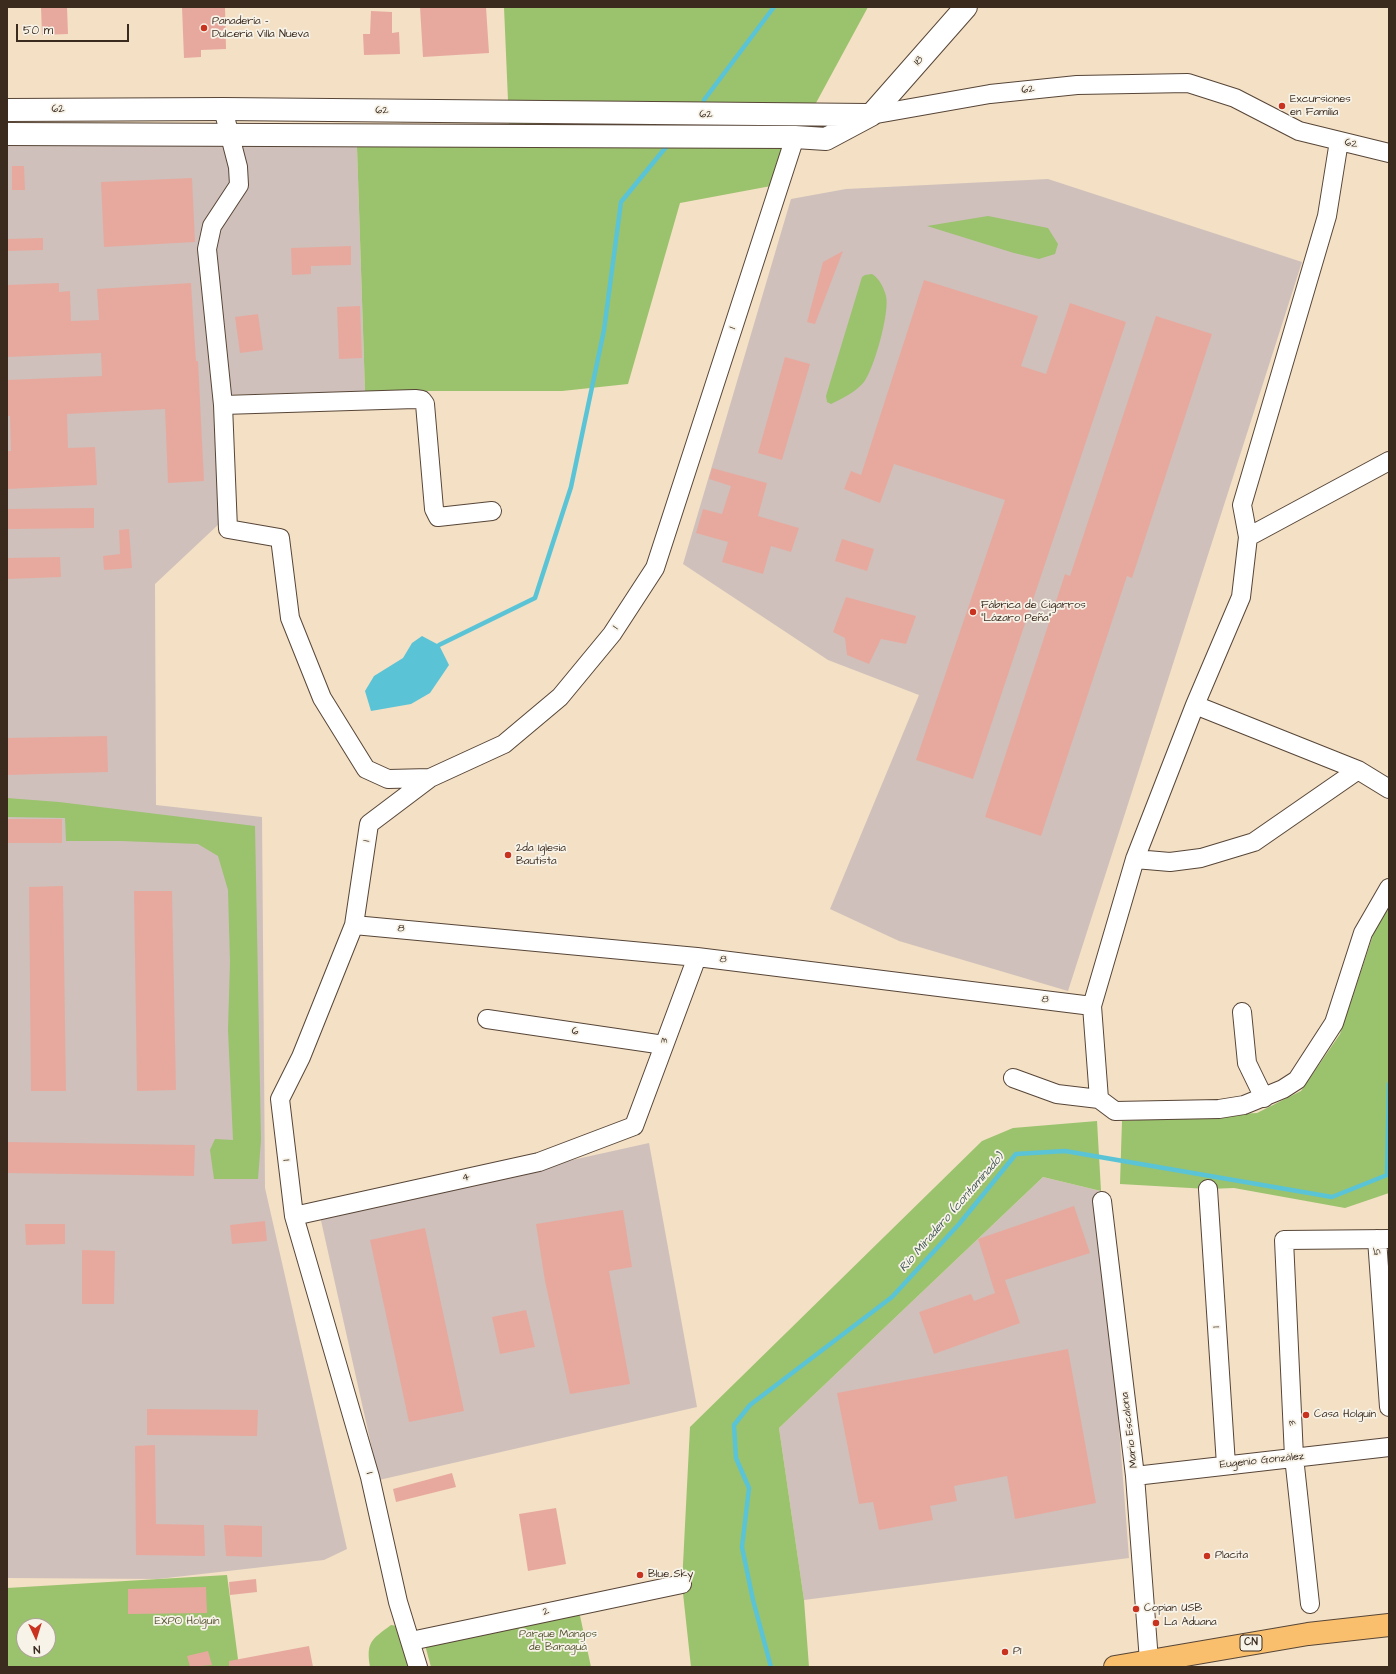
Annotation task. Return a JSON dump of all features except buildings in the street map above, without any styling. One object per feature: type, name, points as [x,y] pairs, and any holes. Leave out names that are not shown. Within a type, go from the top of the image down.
[{"type":"main road","name":"CN","points":[[1115,1667],[1308,1634],[1389,1625]]},
{"type":"street","name":"18","points":[[871,115],[966,7]]},
{"type":"street","name":"62","points":[[7,110],[223,109],[871,115],[990,94],[1077,85],[1188,83],[1236,98],[1299,131],[1389,153]]},
{"type":"street","points":[[223,109],[231,134],[238,167],[239,185],[212,226],[208,249],[223,406],[228,529],[280,538],[290,618],[322,698],[366,769],[388,779],[430,778]]},
{"type":"street","name":"62","points":[[7,134],[795,137],[826,139],[871,115]]},
{"type":"street","name":"1","points":[[418,1667],[398,1602],[370,1477],[294,1216],[280,1100],[301,1057],[354,925],[369,824],[430,778],[504,744],[560,696],[612,634],[655,568],[795,137]]},
{"type":"street","points":[[1099,1099],[1092,1006],[1135,859],[1195,705],[1241,597],[1248,537],[1242,505],[1327,216],[1339,141]]},
{"type":"street","points":[[223,406],[422,400],[425,404],[434,509],[436,515],[438,517],[492,511]]},
{"type":"street","points":[[1248,537],[1389,461]]},
{"type":"street","points":[[1195,705],[1358,770],[1389,789]]},
{"type":"street","points":[[1135,859],[1170,862],[1201,858],[1254,842],[1358,770]]},
{"type":"street","points":[[1013,1078],[1057,1094],[1099,1099],[1115,1110],[1219,1109],[1244,1105],[1283,1090],[1298,1080],[1334,1023],[1363,933],[1389,888]]},
{"type":"street","name":"8","points":[[354,925],[697,957],[1092,1006]]},
{"type":"street","name":"3","points":[[634,1126],[697,957]]},
{"type":"street","points":[[1242,1012],[1247,1063],[1264,1098]]},
{"type":"street","name":"6","points":[[486,1019],[664,1045]]},
{"type":"street","name":"4","points":[[294,1216],[539,1162],[634,1126]]},
{"type":"street","name":"1","points":[[1208,1189],[1226,1465]]},
{"type":"street","name":"Mario Escalona","points":[[1102,1201],[1135,1476],[1149,1661]]},
{"type":"street","name":"3","points":[[1310,1604],[1294,1458],[1284,1240],[1383,1239]]},
{"type":"street","name":"5","points":[[1383,1239],[1389,1407]]},
{"type":"street","name":"Eugenio González","points":[[1135,1476],[1389,1447]]},
{"type":"street","name":"2","points":[[411,1641],[682,1584]]},
{"type":"shaded area","points":[[219,145],[357,147],[365,391],[220,395],[220,523],[155,584],[156,805],[262,817],[265,1188],[347,1549],[324,1560],[158,1579],[7,1578],[7,146]]},
{"type":"shaded area","name":"Fábrica de Cigarros \"Lázaro Peña\"","points":[[1048,179],[1302,262],[1068,991],[899,941],[830,909],[919,695],[828,660],[683,564],[791,199],[846,189]]},
{"type":"shaded area","points":[[649,1143],[697,1407],[379,1480],[320,1216]]},
{"type":"shaded area","points":[[1043,1177],[1101,1191],[1129,1558],[804,1600],[779,1428]]},
{"type":"green space","points":[[504,7],[868,7],[771,186],[680,203],[628,384],[562,391],[365,391],[357,147],[510,147]]},
{"type":"green space","points":[[988,216],[1048,228],[1058,244],[1055,254],[1039,259],[1014,253],[927,226]]},
{"type":"green space","points":[[872,274],[877,278],[883,287],[887,304],[886,314],[876,353],[868,375],[861,386],[845,397],[831,404],[827,402],[826,396],[862,277]]},
{"type":"green space","points":[[7,798],[59,802],[255,826],[261,1140],[258,1179],[214,1179],[210,1150],[215,1139],[233,1140],[228,1030],[230,962],[228,890],[218,856],[198,844],[121,841],[66,841],[65,818],[7,817]]},
{"type":"green space","points":[[1389,900],[1389,1193],[1345,1208],[1234,1188],[1208,1189],[1120,1184],[1122,1121],[1257,1113],[1301,1091],[1340,1034],[1381,911]]},
{"type":"green space","points":[[1097,1121],[1101,1191],[1043,1177],[779,1428],[804,1600],[809,1667],[691,1667],[682,1584],[690,1427],[982,1141],[1013,1128]]},
{"type":"green space","name":"EXPO Holguín","points":[[227,1575],[239,1667],[7,1667],[7,1588]]},
{"type":"green space","name":"Parque Mangos de Baraguá","points":[[579,1611],[591,1667],[431,1667],[425,1645]]},
{"type":"green space","points":[[391,1625],[397,1626],[412,1667],[370,1667],[369,1652],[372,1642],[379,1634]]},
{"type":"water","points":[[422,636],[439,645],[449,665],[430,693],[411,704],[371,711],[365,691],[374,676],[403,658],[412,643]]},
{"type":"waterway","points":[[704,100],[774,7]]},
{"type":"waterway","points":[[439,645],[535,598],[571,487],[604,330],[621,202],[666,147]]},
{"type":"waterway","name":"Río Miradero (contaminado)","points":[[771,1667],[753,1600],[742,1547],[749,1488],[736,1458],[734,1425],[750,1405],[892,1297],[960,1223],[1016,1154],[1065,1151],[1332,1197],[1387,1175],[1389,1084]]},
{"type":"place","name":"Panadería - Dulcería Villa Nueva","points":[[204,28]]},
{"type":"place","name":"Excursiones en Familia","points":[[1282,106]]},
{"type":"place","name":"Fábrica de Cigarros \"Lázaro Peña\"","points":[[973,612]]},
{"type":"place","name":"2da Iglesia Bautista","points":[[508,855]]},
{"type":"place","name":"Casa Holguín","points":[[1306,1415]]},
{"type":"place","name":"Placita","points":[[1207,1556]]},
{"type":"place","name":"Blue Sky","points":[[640,1575]]},
{"type":"place","name":"Copian USB","points":[[1136,1609]]},
{"type":"place","name":"La Aduana","points":[[1156,1623]]},
{"type":"place","name":"P1","points":[[1005,1652]]}]
